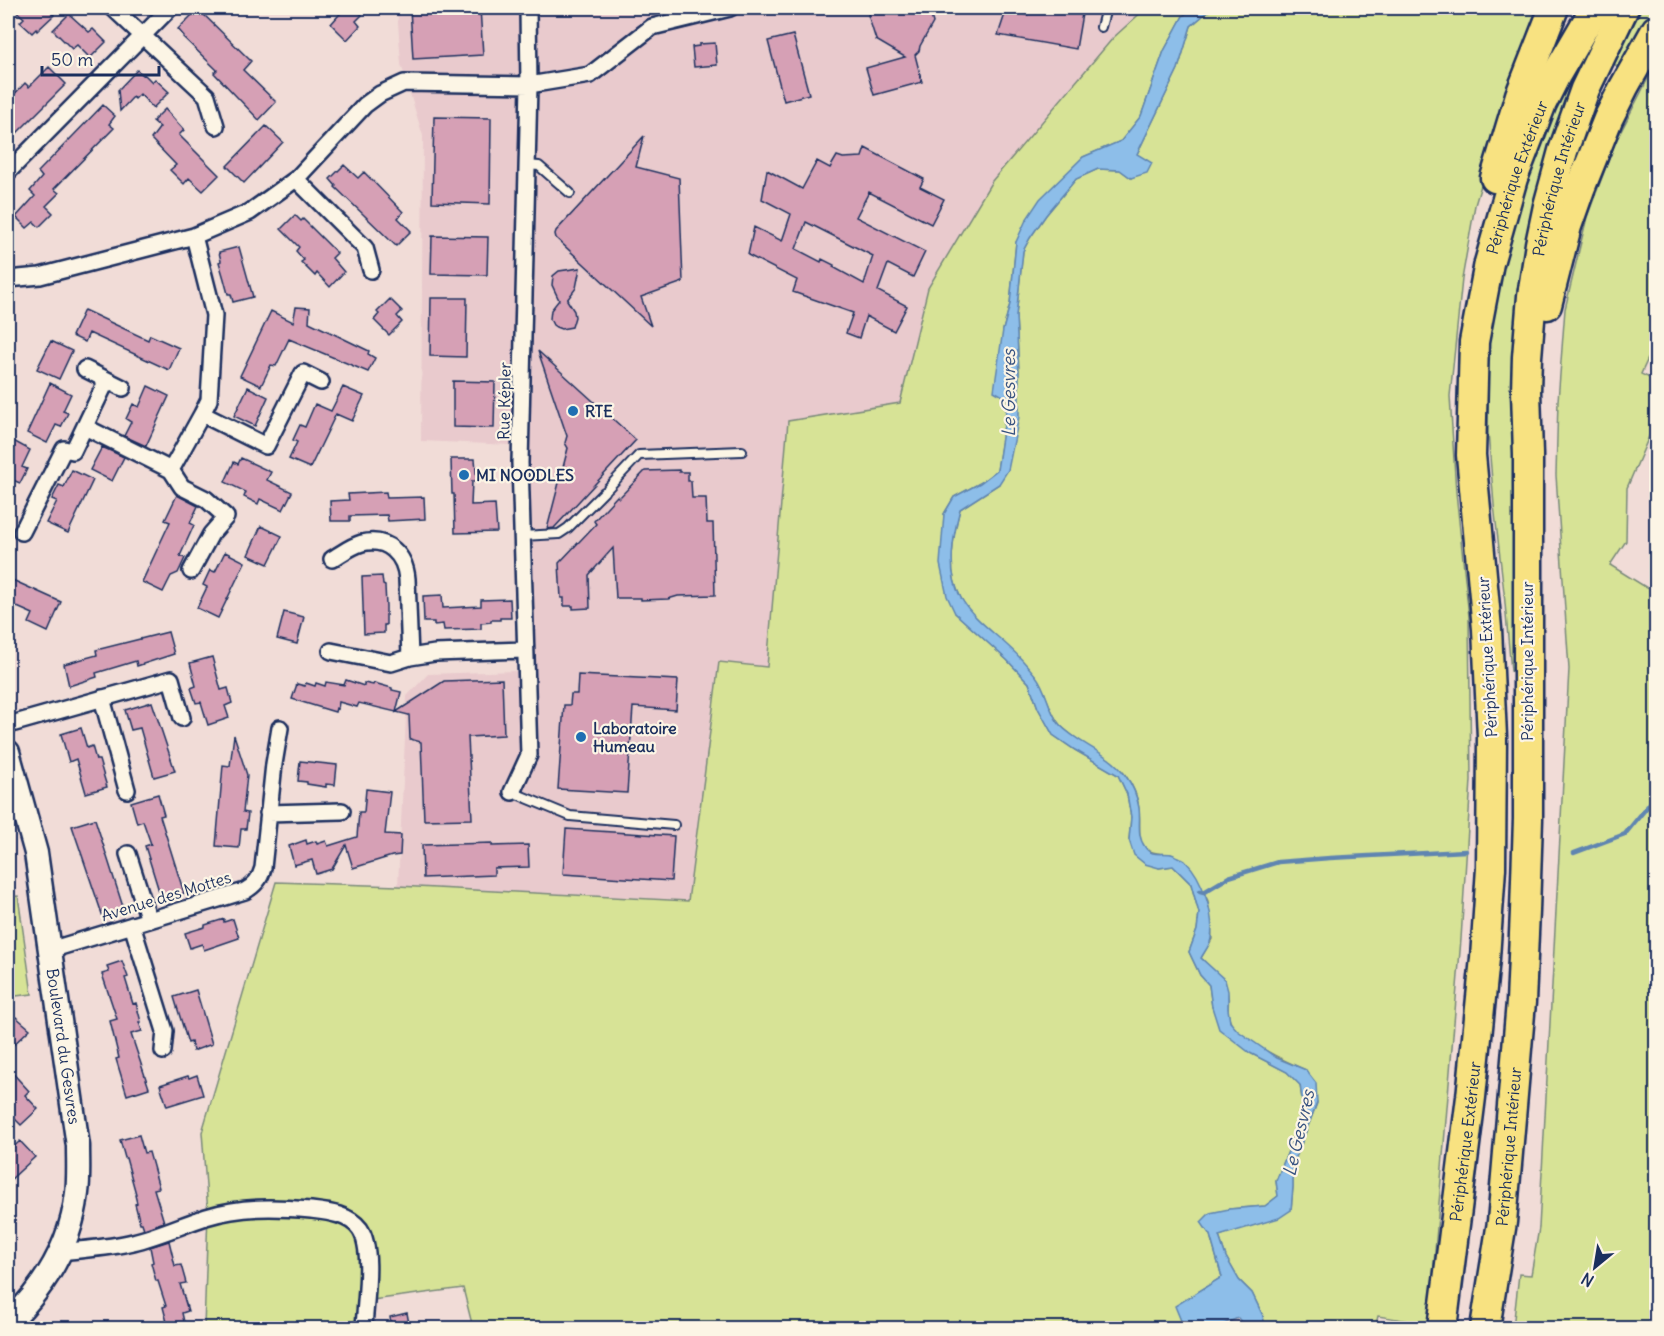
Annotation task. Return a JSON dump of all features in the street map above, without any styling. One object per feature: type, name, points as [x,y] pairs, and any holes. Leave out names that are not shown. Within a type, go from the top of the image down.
[{"type":"highway","points":[[1489,262],[1481,240],[1497,172],[1520,95],[1554,8]]},
{"type":"highway","name":"Périphérique Extérieur","points":[[1442,1329],[1471,1097],[1491,868],[1492,747],[1487,629],[1471,455],[1474,342],[1489,262],[1510,188],[1532,126],[1556,75],[1595,8]]},
{"type":"highway","name":"Périphérique Intérieur","points":[[1485,1329],[1502,1222],[1521,1002],[1528,819],[1527,357],[1532,296],[1540,244],[1554,180],[1596,63],[1624,8]]},
{"type":"highway","points":[[1528,455],[1539,424],[1542,342],[1548,301],[1567,226],[1608,119],[1656,30]]},
{"type":"highway","points":[[1502,1222],[1502,1329]]},
{"type":"street","points":[[113,8],[207,96],[216,126]]},
{"type":"street","points":[[8,172],[170,8]]},
{"type":"street","name":"Rue Képler","points":[[512,792],[529,755],[520,463],[529,84],[528,8]]},
{"type":"street","points":[[8,279],[40,276],[194,236],[250,213],[296,179],[365,105],[380,94],[404,83],[529,84],[590,75],[652,27],[730,8]]},
{"type":"street","points":[[296,179],[365,248],[371,270]]},
{"type":"street","points":[[171,470],[208,400],[214,315],[194,236]]},
{"type":"street","points":[[85,369],[123,388]]},
{"type":"street","points":[[202,414],[266,446],[303,374],[321,382]]},
{"type":"street","points":[[22,532],[64,449],[73,451],[107,380]]},
{"type":"street","points":[[85,427],[171,470],[182,487],[206,499],[226,517],[211,534],[191,571]]},
{"type":"street","points":[[332,558],[360,544],[372,542],[382,543],[394,550],[403,560],[407,579],[410,657]]},
{"type":"street","points":[[331,651],[391,663],[435,653],[525,650]]},
{"type":"street","points":[[8,725],[171,679],[182,717]]},
{"type":"street","points":[[102,698],[128,790]]},
{"type":"street","name":"Avenue des Mottes","points":[[50,950],[252,887],[261,876],[263,868],[280,728]]},
{"type":"street","name":"Boulevard du Gesvres","points":[[8,752],[36,853],[78,1146],[77,1194],[60,1252],[40,1287],[8,1323]]},
{"type":"street","points":[[268,813],[342,811]]},
{"type":"street","points":[[128,854],[149,920]]},
{"type":"street","points":[[132,925],[165,1031],[163,1051]]},
{"type":"street","points":[[60,1252],[132,1242],[208,1216],[237,1210],[283,1208],[338,1214],[350,1219],[359,1228],[367,1246],[364,1329]]},
{"type":"lane","points":[[1101,27],[1106,8]]},
{"type":"lane","points":[[527,165],[539,166],[570,193]]},
{"type":"lane","points":[[522,536],[559,534],[568,528],[639,455],[742,451]]},
{"type":"lane","points":[[512,792],[570,816],[674,825]]},
{"type":"shaded area","points":[[397,8],[1146,8],[1113,38],[992,181],[928,288],[900,403],[788,421],[767,667],[719,662],[688,901],[398,886],[407,696],[428,674],[516,671],[511,445],[421,441],[423,136],[401,64]]},
{"type":"green space","points":[[1146,8],[1193,8],[1183,16],[1164,51],[1141,116],[1121,141],[1083,157],[1016,242],[1010,304],[1003,330],[1008,399],[997,471],[954,497],[944,514],[955,613],[1029,683],[1038,708],[1053,735],[1118,775],[1127,794],[1131,817],[1129,840],[1159,868],[1173,866],[1191,884],[1199,913],[1197,930],[1189,952],[1200,975],[1209,985],[1212,1007],[1250,1053],[1287,1072],[1300,1085],[1303,1106],[1276,1181],[1278,1196],[1265,1206],[1229,1209],[1210,1235],[1222,1277],[1176,1306],[1184,1328],[473,1328],[463,1288],[357,1302],[356,1328],[204,1328],[208,1213],[202,1132],[276,882],[688,901],[719,662],[767,667],[788,421],[900,403],[928,288],[992,181],[1113,38]]},
{"type":"green space","points":[[1212,8],[1543,8],[1501,119],[1475,205],[1462,279],[1450,396],[1456,492],[1469,617],[1471,780],[1461,939],[1429,1324],[1378,1316],[1375,1328],[1265,1328],[1263,1316],[1252,1293],[1239,1280],[1226,1257],[1219,1236],[1291,1210],[1293,1165],[1317,1103],[1306,1070],[1254,1043],[1236,1030],[1231,1023],[1225,986],[1201,958],[1212,939],[1208,901],[1197,879],[1171,854],[1158,853],[1144,848],[1140,836],[1138,800],[1124,774],[1061,726],[1036,677],[968,609],[956,588],[952,566],[953,542],[960,509],[999,484],[1019,373],[1016,316],[1023,251],[1046,215],[1076,179],[1098,169],[1120,170],[1131,178],[1137,154],[1178,69],[1191,26]]},
{"type":"green space","points":[[1642,8],[1656,8],[1620,67],[1613,64]]},
{"type":"green space","points":[[1656,63],[1656,341],[1641,374],[1656,381],[1656,420],[1627,488],[1626,541],[1610,565],[1647,588],[1656,590],[1656,1328],[1513,1328],[1519,1274],[1531,1275],[1539,1228],[1569,669],[1556,475],[1558,401],[1565,309],[1587,217],[1615,143]]},
{"type":"green space","points":[[1570,77],[1575,81],[1550,157],[1515,671],[1511,671],[1488,432],[1488,335],[1505,246],[1532,158]]},
{"type":"green space","points":[[18,896],[32,994],[8,997],[8,897]]},
{"type":"water","name":"Le Gesvres","points":[[1193,8],[1212,8],[1191,26],[1178,69],[1137,154],[1152,163],[1147,173],[1131,178],[1120,170],[1098,169],[1076,179],[1046,215],[1023,251],[1016,316],[1019,417],[1008,470],[999,484],[960,509],[953,542],[952,566],[956,588],[961,598],[976,618],[1015,653],[1036,676],[1060,725],[1111,760],[1128,779],[1138,804],[1140,833],[1145,847],[1151,852],[1170,854],[1182,859],[1197,877],[1206,897],[1212,929],[1210,943],[1201,958],[1225,980],[1230,1022],[1238,1031],[1277,1058],[1306,1070],[1316,1083],[1317,1103],[1293,1165],[1291,1210],[1279,1218],[1219,1236],[1226,1257],[1239,1280],[1252,1293],[1263,1316],[1265,1328],[1246,1328],[1238,1318],[1215,1328],[1184,1328],[1175,1306],[1222,1277],[1210,1235],[1201,1222],[1210,1213],[1265,1206],[1278,1196],[1276,1181],[1303,1106],[1300,1085],[1287,1072],[1250,1053],[1219,1029],[1212,1007],[1209,985],[1200,975],[1189,952],[1197,930],[1199,913],[1191,884],[1173,866],[1159,868],[1145,864],[1134,855],[1129,840],[1131,817],[1127,794],[1118,775],[1053,735],[1038,708],[1029,683],[955,613],[947,596],[940,564],[944,514],[954,497],[980,483],[997,470],[1008,399],[994,391],[1003,330],[1010,304],[1016,242],[1026,220],[1040,199],[1083,157],[1121,141],[1141,116],[1164,51],[1183,16]]},
{"type":"building","points":[[13,8],[47,8],[54,15],[32,33],[20,22],[24,18]]},
{"type":"building","points":[[345,8],[354,8],[362,15],[356,21],[360,26],[347,40],[331,24]]},
{"type":"building","points":[[410,8],[480,8],[483,55],[413,59]]},
{"type":"building","points":[[873,8],[929,8],[933,23],[915,55],[922,82],[874,95],[866,68],[905,57],[876,40],[868,15]]},
{"type":"building","points":[[1028,8],[1083,8],[1076,49],[998,35],[1006,11],[1027,15]]},
{"type":"building","points":[[198,9],[251,61],[243,70],[276,102],[259,120],[214,73],[217,70],[183,37],[178,29]]},
{"type":"building","points":[[69,14],[89,32],[93,29],[106,42],[90,58],[77,45],[72,49],[53,30]]},
{"type":"building","points":[[793,35],[809,94],[784,101],[768,41]]},
{"type":"building","points":[[715,43],[717,65],[694,67],[692,47]]},
{"type":"building","points":[[49,67],[66,84],[8,142],[8,101],[25,83],[29,87]]},
{"type":"building","points":[[137,70],[152,82],[155,79],[169,92],[153,108],[140,94],[135,99],[133,97],[120,111],[118,90]]},
{"type":"building","points":[[103,105],[115,116],[109,124],[114,128],[54,189],[59,193],[46,206],[53,213],[39,227],[34,222],[27,228],[16,217],[35,196],[30,191],[42,177],[38,172]]},
{"type":"building","points":[[165,109],[184,130],[179,135],[219,175],[203,191],[189,178],[184,184],[170,170],[176,165],[151,139],[160,127],[153,121]]},
{"type":"building","points":[[434,117],[491,118],[490,204],[432,202]]},
{"type":"building","points":[[266,126],[283,142],[244,183],[227,166]]},
{"type":"building","points":[[644,136],[636,167],[679,178],[683,282],[641,297],[651,326],[556,238],[555,234]]},
{"type":"building","points":[[865,148],[924,179],[920,187],[944,199],[931,224],[869,192],[856,217],[925,252],[913,277],[888,264],[878,291],[907,306],[894,331],[866,316],[859,338],[846,333],[853,313],[793,292],[797,280],[748,255],[754,227],[782,241],[791,214],[762,199],[767,170],[802,189],[817,161],[830,168],[837,156],[862,157]],"holes":[[[806,222],[873,256],[864,284],[833,267],[834,265],[822,259],[821,262],[796,249]]]},
{"type":"building","points":[[344,165],[358,178],[364,172],[403,212],[398,218],[411,231],[396,246],[335,187],[330,179]]},
{"type":"building","points":[[295,215],[301,221],[303,219],[337,253],[332,258],[344,272],[330,287],[317,273],[315,276],[301,262],[304,260],[296,251],[299,247],[281,229]]},
{"type":"building","points":[[432,236],[488,237],[487,275],[431,274]]},
{"type":"building","points":[[239,247],[253,297],[233,302],[231,294],[228,294],[219,262],[221,261],[219,252]]},
{"type":"building","points":[[580,268],[576,288],[567,300],[574,311],[572,327],[561,329],[553,325],[550,319],[551,310],[559,300],[552,285],[553,276],[559,271]]},
{"type":"building","points":[[431,298],[467,298],[466,357],[430,356]]},
{"type":"building","points":[[390,299],[402,311],[397,316],[402,322],[389,335],[374,320],[379,314],[377,312]]},
{"type":"building","points":[[296,307],[310,308],[309,322],[369,351],[368,354],[375,358],[368,372],[289,339],[276,366],[271,365],[261,386],[240,376],[271,311],[293,322]]},
{"type":"building","points":[[84,310],[148,340],[150,335],[179,348],[169,370],[89,333],[85,342],[72,336]]},
{"type":"building","points":[[51,341],[72,351],[59,379],[37,369]]},
{"type":"building","points":[[538,351],[636,440],[554,528],[547,529],[568,448],[565,443],[567,436]]},
{"type":"building","points":[[453,381],[495,382],[494,428],[453,427]]},
{"type":"building","points":[[50,383],[71,394],[63,411],[68,413],[61,427],[56,425],[47,443],[27,433]]},
{"type":"building","points":[[148,386],[169,396],[146,446],[124,436],[131,422],[126,419],[133,404],[139,407]]},
{"type":"building","points":[[248,387],[268,397],[255,426],[234,416]]},
{"type":"building","points":[[343,387],[364,396],[352,421],[336,414],[310,468],[289,459],[297,442],[293,440],[300,425],[305,427],[315,404],[331,411]]},
{"type":"building","points":[[8,438],[30,450],[22,467],[27,469],[20,483],[8,478]]},
{"type":"building","points":[[102,447],[124,457],[112,481],[90,470]]},
{"type":"building","points":[[241,458],[271,472],[267,480],[292,492],[283,510],[260,499],[258,504],[244,497],[246,492],[225,482],[234,462],[238,464]]},
{"type":"building","points":[[451,459],[475,459],[477,481],[472,481],[471,505],[495,504],[497,532],[455,533]]},
{"type":"building","points":[[72,470],[93,480],[68,533],[46,523],[57,501],[52,499],[59,485],[64,487]]},
{"type":"building","points":[[679,470],[679,472],[688,472],[692,498],[706,498],[707,523],[713,523],[715,595],[641,600],[641,598],[616,598],[613,548],[589,575],[590,608],[573,609],[573,606],[564,606],[564,598],[561,598],[559,563],[596,524],[594,521],[645,471]]},
{"type":"building","points":[[386,492],[387,498],[424,497],[425,519],[388,521],[387,515],[350,516],[350,521],[331,521],[330,501],[349,500],[348,494]]},
{"type":"building","points":[[177,495],[198,506],[190,523],[194,525],[180,556],[185,558],[178,573],[171,576],[163,592],[142,582],[170,522],[165,520]]},
{"type":"building","points":[[261,526],[282,536],[268,564],[248,555]]},
{"type":"building","points":[[225,552],[245,562],[218,618],[197,608],[207,587],[203,585],[210,570],[215,572]]},
{"type":"building","points":[[382,576],[386,606],[384,633],[364,634],[362,577]]},
{"type":"building","points":[[8,578],[61,602],[48,632],[29,623],[33,614],[8,603]]},
{"type":"building","points":[[442,595],[443,608],[481,606],[481,600],[510,599],[511,618],[500,618],[500,620],[481,623],[481,629],[444,630],[443,624],[434,625],[434,622],[424,622],[423,596]]},
{"type":"building","points":[[284,612],[304,617],[297,644],[277,639]]},
{"type":"building","points":[[168,632],[174,654],[137,666],[136,661],[96,673],[97,677],[69,686],[64,664],[97,655],[96,650]]},
{"type":"building","points":[[212,657],[221,690],[228,688],[232,703],[225,706],[229,718],[208,725],[201,702],[196,703],[191,688],[196,686],[190,663]]},
{"type":"building","points":[[578,675],[678,680],[676,710],[633,707],[627,793],[558,789],[564,705],[570,705],[571,694],[577,694]]},
{"type":"building","points":[[502,679],[504,735],[468,737],[472,819],[424,820],[421,742],[410,739],[409,715],[396,712],[444,681]]},
{"type":"building","points":[[346,680],[364,686],[364,683],[373,685],[374,683],[401,692],[396,712],[359,703],[357,707],[339,702],[335,712],[292,699],[297,684],[305,686],[306,683],[315,686],[316,683],[325,686],[326,682],[344,685]]},
{"type":"building","points":[[152,702],[175,771],[154,777],[140,728],[131,730],[125,710]]},
{"type":"building","points":[[81,728],[87,748],[92,746],[96,760],[99,760],[107,787],[86,793],[76,759],[69,762],[61,734]]},
{"type":"building","points":[[234,735],[247,775],[243,812],[248,813],[246,829],[241,829],[239,848],[216,846],[223,765],[230,766]]},
{"type":"building","points":[[300,761],[337,765],[335,785],[326,784],[326,787],[298,781]]},
{"type":"building","points":[[366,789],[390,792],[385,834],[401,835],[400,855],[353,868],[346,845],[332,869],[316,874],[312,860],[294,865],[289,846],[306,840],[307,844],[326,841],[328,846],[357,837],[359,812],[364,812]]},
{"type":"building","points":[[158,794],[164,815],[160,816],[184,893],[165,900],[162,891],[159,891],[145,846],[151,844],[143,821],[137,823],[131,802]]},
{"type":"building","points":[[95,819],[124,910],[103,917],[72,826]]},
{"type":"building","points":[[566,829],[674,836],[671,881],[563,874]]},
{"type":"building","points":[[492,843],[492,846],[528,845],[529,867],[494,868],[494,875],[423,878],[422,845]]},
{"type":"building","points":[[224,919],[224,922],[233,919],[239,938],[204,950],[202,944],[190,948],[185,933]]},
{"type":"building","points":[[122,961],[128,977],[125,978],[133,1004],[136,1003],[141,1022],[139,1022],[142,1031],[131,1034],[149,1088],[127,1095],[116,1059],[119,1058],[110,1021],[117,1019],[102,974],[109,972],[107,966]]},
{"type":"building","points":[[196,990],[212,1044],[193,1051],[191,1042],[188,1043],[174,997]]},
{"type":"building","points":[[16,1017],[30,1029],[8,1050],[8,1025]]},
{"type":"building","points":[[8,1068],[29,1091],[25,1095],[38,1109],[21,1125],[8,1112]]},
{"type":"building","points":[[197,1075],[203,1095],[167,1106],[160,1085]]},
{"type":"building","points":[[139,1135],[144,1153],[149,1152],[159,1188],[154,1189],[164,1222],[144,1229],[140,1223],[135,1204],[137,1203],[136,1194],[120,1140]]},
{"type":"building","points":[[20,1141],[35,1157],[8,1182],[8,1152]]},
{"type":"building","points":[[169,1241],[175,1266],[181,1265],[186,1283],[180,1284],[188,1311],[182,1313],[184,1322],[168,1326],[163,1307],[166,1306],[151,1263],[153,1262],[150,1247]]},
{"type":"building","points":[[407,1313],[410,1329],[392,1329],[390,1317]]},
{"type":"waterway","points":[[1574,853],[1625,834],[1656,796]]},
{"type":"waterway","points":[[1200,891],[1204,892],[1229,877],[1278,862],[1466,851]]},
{"type":"place","name":"RTE","points":[[573,411]]},
{"type":"place","name":"MI NOODLES","points":[[464,475]]},
{"type":"place","name":"Laboratoire Humeau","points":[[581,737]]}]
